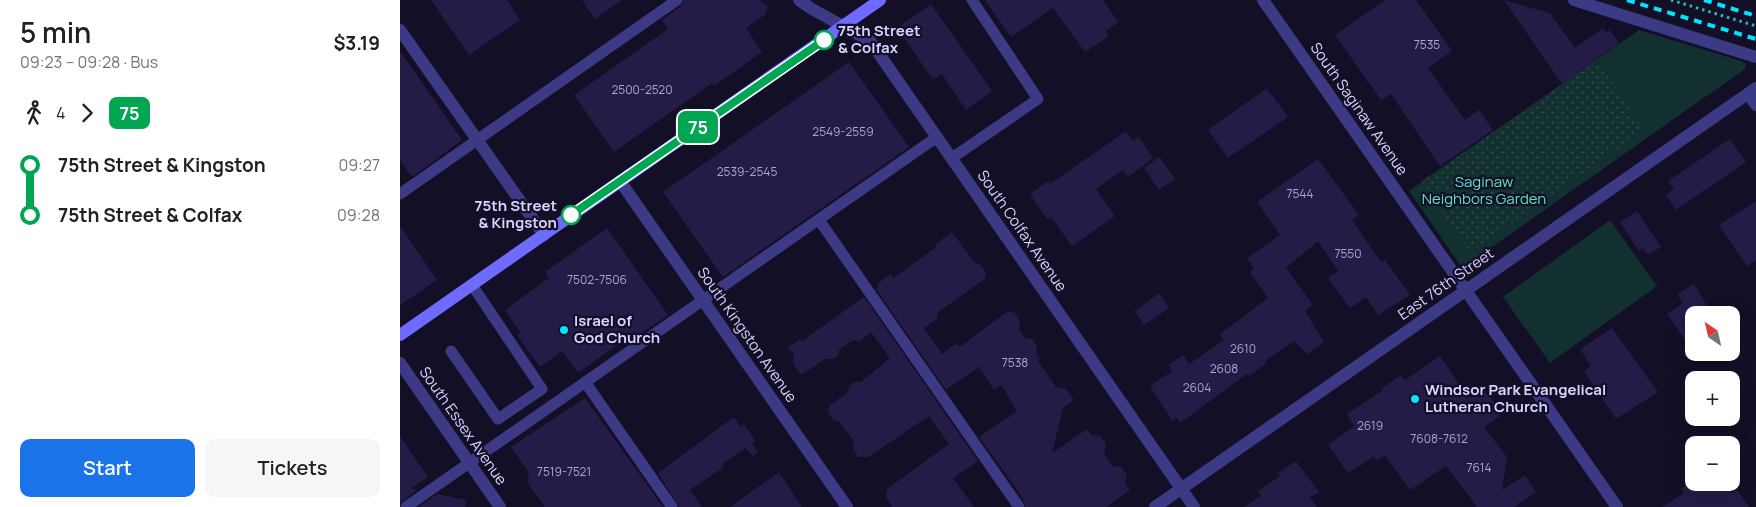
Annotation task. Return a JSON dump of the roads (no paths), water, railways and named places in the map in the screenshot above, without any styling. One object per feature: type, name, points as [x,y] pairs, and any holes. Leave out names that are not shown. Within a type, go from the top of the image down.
[{"type":"main road","points":[[400,335],[880,0]]},
{"type":"street","name":"South Colfax Avenue","points":[[799,0],[870,41],[1194,507]]},
{"type":"street","name":"South Saginaw Avenue","points":[[1263,0],[1617,507]]},
{"type":"street","points":[[1574,0],[1756,57]]},
{"type":"street","points":[[400,30],[544,235]]},
{"type":"street","points":[[1752,91],[1756,105]]},
{"type":"street","name":"East 76th Street","points":[[1155,507],[1752,91]]},
{"type":"street","name":"South Kingston Avenue","points":[[620,181],[846,507]]},
{"type":"street","name":"South Essex Avenue","points":[[400,363],[500,507]]},
{"type":"lane","points":[[400,194],[678,0]]},
{"type":"lane","points":[[952,158],[1038,99],[972,0]]},
{"type":"lane","points":[[406,507],[937,137]]},
{"type":"lane","points":[[819,220],[1019,507]]},
{"type":"lane","points":[[451,350],[498,419],[542,388],[472,285]]},
{"type":"lane","points":[[585,382],[672,507]]},
{"type":"railway","points":[[1627,0],[1756,39]]},
{"type":"railway","points":[[1704,0],[1756,16]]},
{"type":"place","name":"75th Street & Colfax","points":[[824,40]]},
{"type":"place","name":"75th Street & Kingston","points":[[571,215]]},
{"type":"place","name":"Israel of God Church","points":[[564,330]]},
{"type":"place","name":"Windsor Park Evangelical Lutheran Church","points":[[1415,399]]},
{"type":"park label","name":"Saginaw Neighbors Garden","points":[[1484,190]]}]
